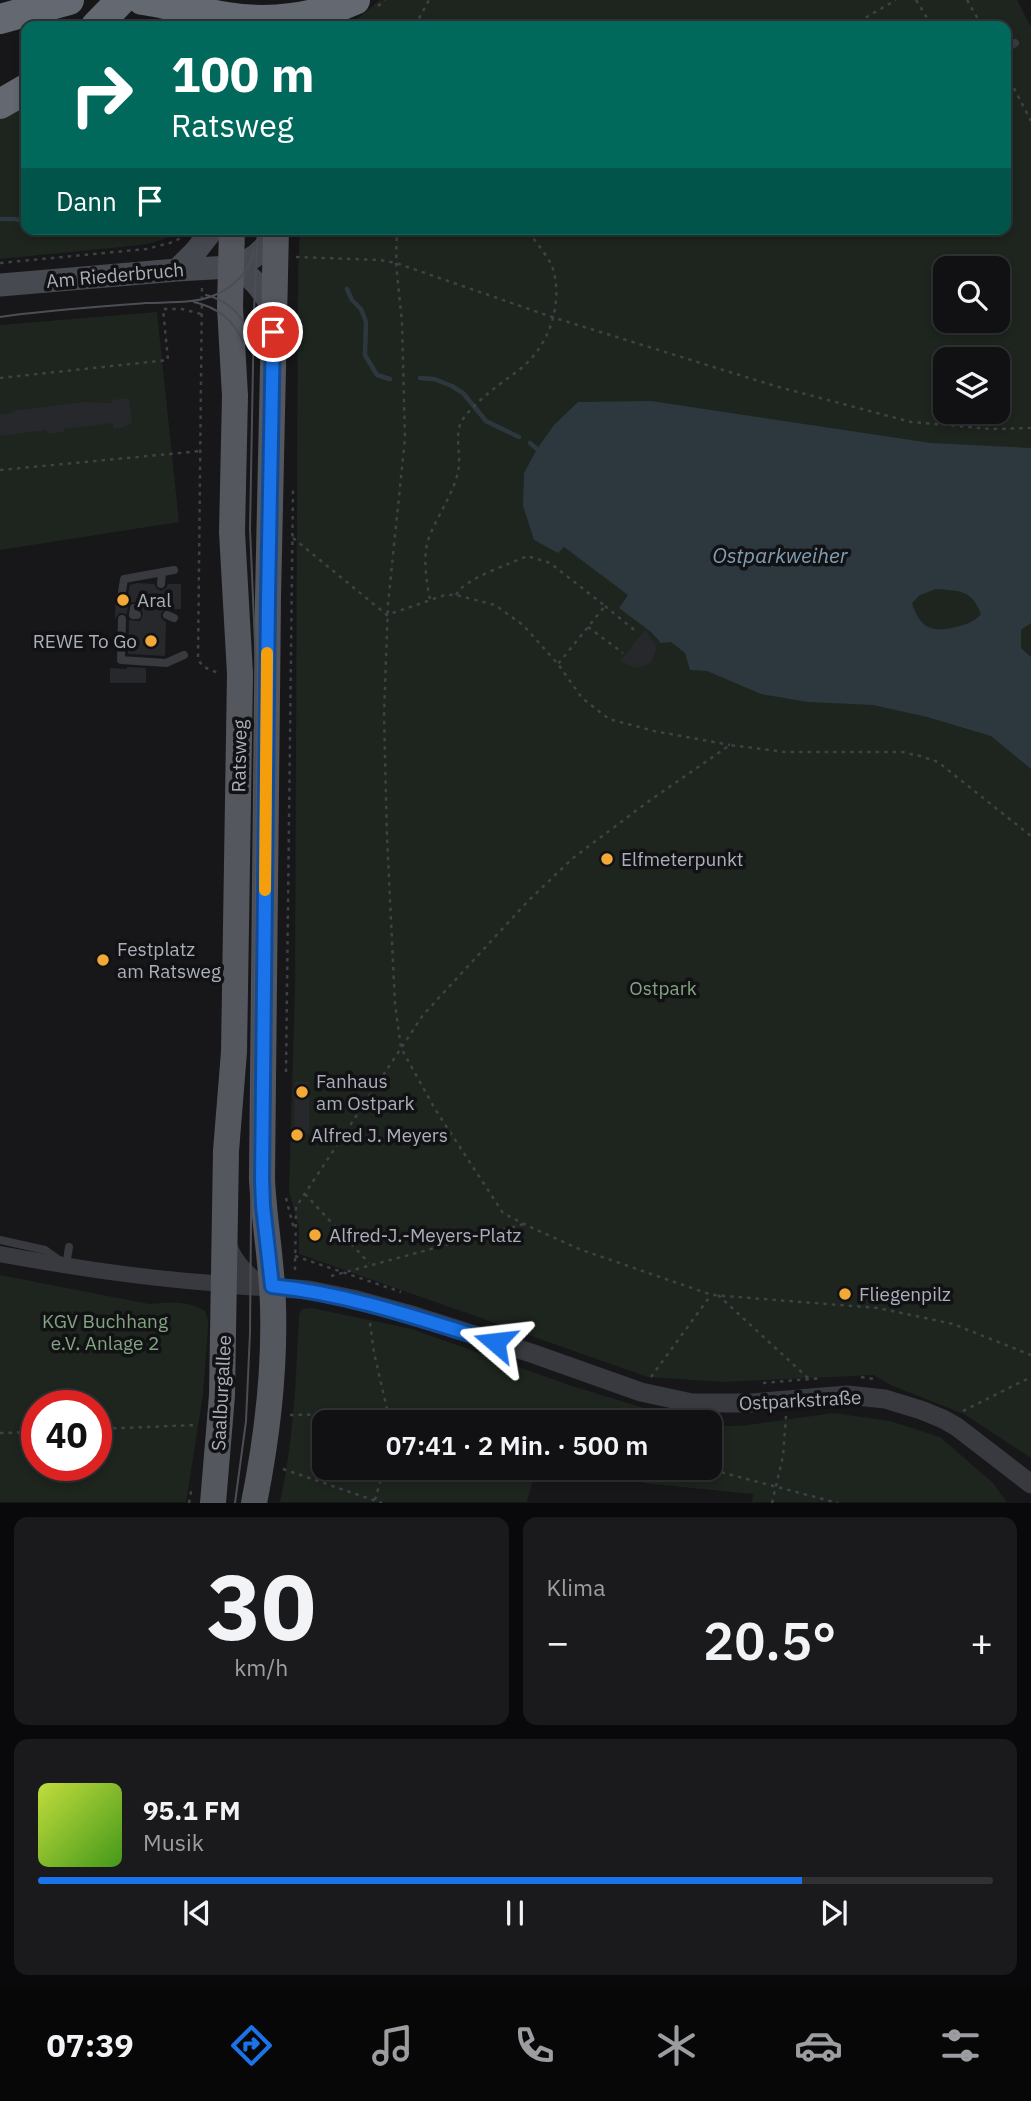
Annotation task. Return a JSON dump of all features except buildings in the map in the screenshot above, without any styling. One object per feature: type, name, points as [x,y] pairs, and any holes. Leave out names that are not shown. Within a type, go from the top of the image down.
[{"type":"highway","points":[[0,17],[26,0]]},
{"type":"highway","points":[[0,17],[68,0]]},
{"type":"highway","points":[[101,21],[121,0]]},
{"type":"highway","points":[[142,0],[239,19],[303,16],[327,11],[355,0]]},
{"type":"highway","points":[[268,0],[274,21]]},
{"type":"highway","points":[[0,104],[21,92]]},
{"type":"main road","points":[[294,21],[304,0]]},
{"type":"main road","points":[[325,21],[336,0]]},
{"type":"main road","points":[[177,270],[208,235]]},
{"type":"main road","name":"Ratsweg","points":[[229,1284],[225,1226],[226,1151],[234,1052],[240,674],[232,532],[235,396],[230,307],[232,235]]},
{"type":"main road","points":[[230,267],[257,256],[274,235]]},
{"type":"main road","name":"Ratsweg","points":[[267,1286],[262,1179],[268,598],[276,235]]},
{"type":"main road","points":[[230,267],[249,276],[274,309]]},
{"type":"main road","name":"Am Riederbruch","points":[[0,285],[230,267]]},
{"type":"main road","name":"Saalburgallee","points":[[213,1503],[229,1284]]},
{"type":"main road","points":[[254,1503],[270,1407],[273,1333],[267,1286]]},
{"type":"street","points":[[225,1226],[226,1243],[232,1256],[243,1271],[267,1286]]},
{"type":"street","points":[[0,1254],[153,1279],[229,1284],[243,1289],[259,1302],[270,1320],[273,1333]]},
{"type":"street","name":"Ostparkstraße","points":[[229,1284],[309,1290],[340,1296],[415,1316],[642,1392],[692,1403],[725,1404],[847,1395],[885,1399],[922,1410],[957,1427],[1031,1484]]},
{"type":"lane","points":[[1011,46],[1015,43]]},
{"type":"lane","points":[[122,592],[124,579],[146,579],[174,570]]},
{"type":"lane","points":[[162,572],[162,584]]},
{"type":"lane","points":[[122,619],[121,660],[166,663],[184,655]]},
{"type":"lane","points":[[0,1240],[45,1250],[66,1266],[69,1247]]},
{"type":"path","points":[[418,21],[429,0]]},
{"type":"path","points":[[860,21],[896,0]]},
{"type":"path","points":[[916,0],[929,21]]},
{"type":"path","points":[[967,0],[979,21]]},
{"type":"path","points":[[1011,83],[1031,121]]},
{"type":"path","points":[[0,263],[146,249],[170,243],[183,235]]},
{"type":"path","points":[[397,235],[405,438],[387,615],[384,715],[395,1004],[401,1048],[435,1108],[503,1213],[524,1224],[579,1249],[712,1295],[878,1308],[953,1324],[1031,1355]]},
{"type":"path","points":[[430,599],[426,555],[428,538],[458,472],[461,421],[502,381],[532,359],[550,330],[557,295],[553,267],[531,235]]},
{"type":"path","points":[[293,257],[396,263],[552,317],[775,386],[911,422],[992,429],[1031,428]]},
{"type":"path","points":[[202,280],[198,660],[204,667],[226,677]]},
{"type":"path","points":[[0,378],[168,360],[163,309],[182,309],[202,315]]},
{"type":"path","points":[[0,470],[201,451]]},
{"type":"path","points":[[286,1083],[293,487]]},
{"type":"path","points":[[293,538],[387,615]]},
{"type":"path","points":[[456,595],[460,587],[474,579],[527,556],[550,563],[638,633]]},
{"type":"path","points":[[387,615],[430,599],[456,595],[495,605],[523,625],[558,664],[582,698],[609,719],[654,731],[785,752],[902,752],[920,756],[938,762],[1031,836]]},
{"type":"path","points":[[558,664],[605,606]]},
{"type":"path","points":[[588,627],[623,653]]},
{"type":"path","points":[[295,1265],[296,1207],[423,1015],[528,901],[573,858],[730,745]]},
{"type":"path","points":[[284,1186],[295,1235]]},
{"type":"path","points":[[305,1194],[370,1264]]},
{"type":"path","points":[[342,1272],[524,1224]]},
{"type":"path","points":[[295,1256],[406,1294]]},
{"type":"path","points":[[649,1380],[712,1295]]},
{"type":"path","points":[[718,1295],[808,1378]]},
{"type":"path","points":[[369,1317],[387,1410]]},
{"type":"path","points":[[858,1378],[870,1377],[883,1382]]},
{"type":"path","points":[[960,1413],[1031,1377]]},
{"type":"path","points":[[764,1383],[833,1378]]},
{"type":"path","points":[[772,1503],[783,1456],[785,1399]]},
{"type":"path","points":[[290,1415],[312,1415]]},
{"type":"path","points":[[112,1428],[203,1425]]},
{"type":"path","points":[[0,1433],[21,1432]]},
{"type":"path","points":[[283,1469],[382,1503]]},
{"type":"path","points":[[722,1472],[838,1503]]},
{"type":"path","points":[[375,1500],[381,1480]]},
{"type":"green space","name":"Ostpark","points":[[380,0],[1017,0],[1031,27],[1031,1458],[964,1414],[893,1386],[873,1375],[724,1382],[648,1377],[299,1254],[299,1227],[289,1191],[295,987],[300,235],[1011,235],[1011,21],[354,21]]},
{"type":"green space","points":[[21,103],[21,235],[173,235],[141,245],[0,259],[0,115]]},
{"type":"green space","points":[[157,312],[179,522],[0,550],[0,325]]},
{"type":"green space","name":"KGV Buchhang e.V. Anlage 2","points":[[0,1275],[149,1304],[185,1303],[205,1311],[208,1329],[203,1395],[186,1502],[0,1502]]},
{"type":"green space","points":[[312,1308],[412,1329],[572,1386],[652,1410],[312,1410],[312,1480],[533,1480],[527,1502],[280,1502],[291,1432],[299,1314],[302,1309]]},
{"type":"green space","points":[[834,1413],[890,1421],[940,1437],[992,1482],[1007,1502],[752,1502],[753,1494],[643,1483],[643,1480],[722,1480],[722,1426],[740,1426]]},
{"type":"water","name":"Ostparkweiher","points":[[651,401],[931,443],[1031,448],[1031,623],[1021,630],[1021,648],[1031,657],[1031,769],[991,736],[927,717],[873,705],[808,702],[761,694],[707,671],[690,670],[685,653],[671,642],[661,643],[619,608],[628,595],[564,547],[558,553],[534,540],[523,506],[524,473],[554,425],[578,402]],"holes":[[[936,589],[964,593],[973,600],[981,614],[976,619],[956,627],[928,627],[919,618],[912,603],[920,595]]]},
{"type":"waterway","points":[[0,219],[21,220]]},
{"type":"waterway","points":[[347,289],[352,300],[361,309],[366,322],[365,355],[377,375],[390,379]]},
{"type":"waterway","points":[[420,378],[434,379],[452,386],[463,393],[486,421],[519,437]]},
{"type":"waterway","points":[[530,443],[537,449]]},
{"type":"tram line","points":[[306,21],[317,0]]},
{"type":"tram line","points":[[235,1503],[246,1421],[250,1333],[256,666],[250,529],[258,235]]},
{"type":"tram line","points":[[0,317],[207,298],[234,283],[248,266],[254,252]]},
{"type":"tram line","points":[[206,295],[228,305],[245,324],[251,339]]},
{"type":"tram line","points":[[194,302],[210,307],[223,316],[235,327],[243,342]]},
{"type":"slow traffic","points":[[265,890],[267,653]]},
{"type":"place","name":"Aral","points":[[123,600]]},
{"type":"place","name":"REWE To Go","points":[[151,641]]},
{"type":"place","name":"Elfmeterpunkt","points":[[607,859]]},
{"type":"place","name":"Festplatz am Ratsweg","points":[[103,960]]},
{"type":"place","name":"Fanhaus am Ostpark","points":[[302,1092]]},
{"type":"place","name":"Alfred J. Meyers","points":[[297,1135]]},
{"type":"place","name":"Alfred-J.-Meyers-Platz","points":[[315,1235]]},
{"type":"place","name":"Fliegenpilz","points":[[845,1294]]},
{"type":"route","points":[[273,332],[262,1179],[272,1286],[353,1299],[495,1342]]}]
